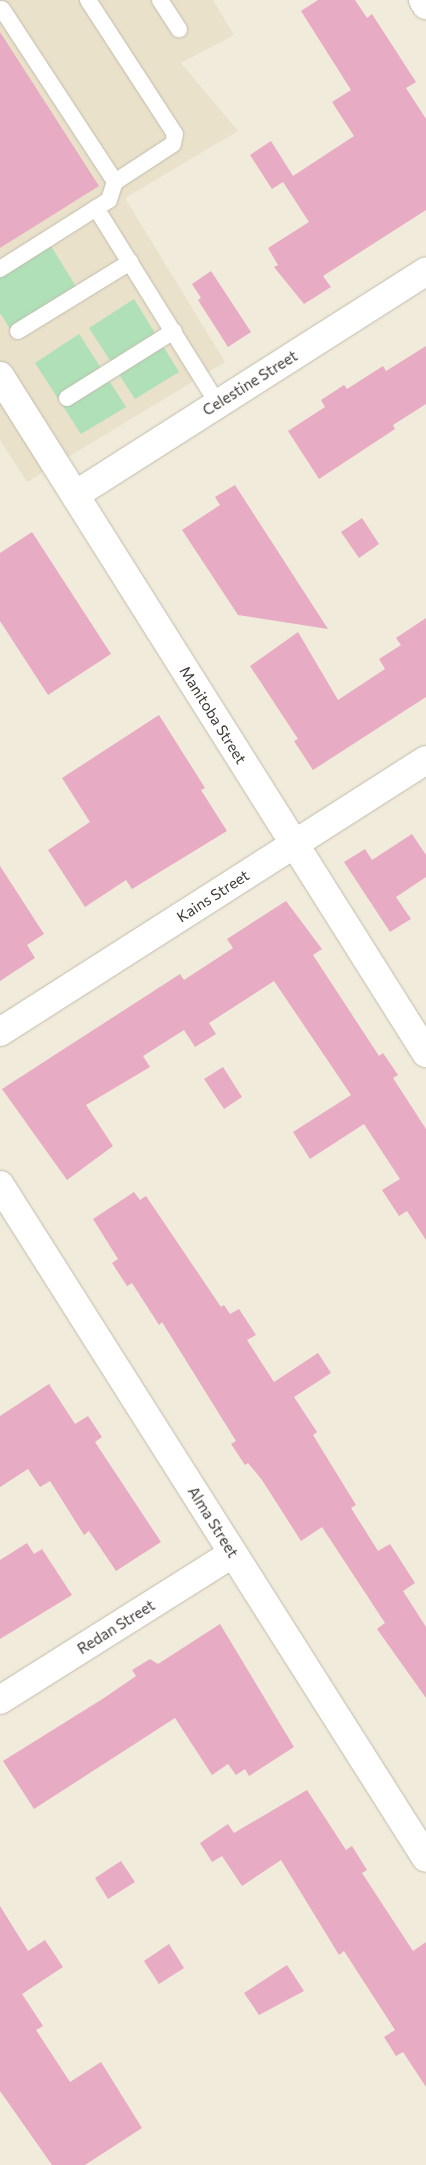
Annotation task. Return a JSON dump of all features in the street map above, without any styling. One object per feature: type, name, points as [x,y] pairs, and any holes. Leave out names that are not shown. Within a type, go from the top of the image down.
[{"type":"street","points":[[423,0],[426,5]]},
{"type":"street","name":"Celestine Street","points":[[75,495],[426,272]]},
{"type":"street","name":"Manitoba Street","points":[[0,376],[426,1053]]},
{"type":"street","name":"Kains Street","points":[[0,1032],[426,760]]},
{"type":"street","name":"Alma Street","points":[[0,1185],[426,1858]]},
{"type":"street","name":"Redan Street","points":[[0,1700],[233,1553]]},
{"type":"lane","points":[[0,269],[109,200],[115,182],[173,144],[175,134],[88,0]]},
{"type":"lane","points":[[160,0],[179,29]]},
{"type":"lane","points":[[6,6],[115,182]]},
{"type":"lane","points":[[96,208],[218,404]]},
{"type":"lane","points":[[18,331],[130,262]]},
{"type":"lane","points":[[67,398],[174,331]]},
{"type":"shaded area","points":[[0,0],[213,0],[234,35],[181,63],[238,131],[125,198],[225,362],[27,482],[0,440]]},
{"type":"green space","points":[[51,246],[80,293],[14,335],[0,313],[0,278]]},
{"type":"green space","points":[[134,299],[179,372],[135,399],[89,328]]},
{"type":"green space","points":[[79,334],[126,407],[81,434],[35,363]]},
{"type":"building","points":[[318,0],[355,0],[367,18],[372,14],[416,82],[406,88],[426,119],[426,210],[323,276],[331,287],[304,304],[274,267],[278,265],[268,248],[309,222],[283,182],[272,189],[250,155],[271,141],[293,176],[354,136],[332,102],[351,90],[301,11]]},
{"type":"building","points":[[0,32],[99,186],[0,248]]},
{"type":"building","points":[[211,271],[251,332],[228,347],[198,300],[201,298],[192,284]]},
{"type":"building","points":[[426,346],[426,404],[393,425],[395,429],[319,479],[288,431],[325,407],[321,400],[344,385],[347,389],[383,366],[386,371]]},
{"type":"building","points":[[235,485],[328,629],[238,615],[182,530],[220,505],[215,497]]},
{"type":"building","points":[[362,518],[379,544],[359,558],[341,532]]},
{"type":"building","points":[[32,532],[111,654],[48,695],[0,621],[0,553]]},
{"type":"building","points":[[426,618],[426,697],[313,770],[294,741],[298,739],[250,666],[298,632],[338,700],[385,669],[379,659],[401,645],[396,638]]},
{"type":"building","points":[[159,715],[205,788],[201,790],[227,831],[132,889],[126,880],[85,907],[48,850],[90,822],[62,778]]},
{"type":"building","points":[[412,834],[426,855],[426,877],[396,897],[411,919],[390,932],[344,862],[365,849],[372,860]]},
{"type":"building","points":[[0,866],[44,934],[27,945],[35,958],[0,981]]},
{"type":"building","points":[[286,901],[322,949],[313,955],[379,1056],[383,1053],[398,1075],[393,1078],[426,1129],[426,1240],[407,1211],[399,1216],[382,1190],[400,1179],[364,1124],[310,1159],[293,1132],[351,1095],[274,981],[209,1023],[216,1034],[195,1047],[184,1030],[143,1056],[150,1067],[86,1105],[113,1146],[67,1180],[2,1089],[180,974],[184,980],[233,948],[227,939]]},
{"type":"building","points":[[223,1067],[242,1097],[224,1109],[204,1079]]},
{"type":"building","points":[[134,1192],[140,1200],[146,1196],[221,1307],[224,1305],[230,1314],[239,1309],[256,1335],[247,1340],[274,1382],[318,1353],[331,1373],[294,1397],[317,1432],[313,1435],[356,1505],[351,1508],[378,1551],[390,1544],[415,1583],[403,1591],[426,1627],[426,1698],[377,1629],[385,1623],[322,1527],[301,1541],[262,1480],[248,1463],[245,1465],[231,1444],[236,1441],[162,1322],[159,1325],[132,1283],[127,1286],[112,1263],[118,1259],[93,1219]]},
{"type":"building","points":[[49,1384],[75,1424],[88,1416],[102,1437],[95,1442],[161,1542],[116,1571],[89,1531],[84,1535],[50,1481],[40,1487],[28,1469],[0,1487],[0,1416]]},
{"type":"building","points":[[27,1543],[34,1554],[42,1549],[72,1595],[0,1639],[0,1560]]},
{"type":"building","points":[[220,1624],[294,1747],[249,1776],[245,1769],[236,1775],[228,1764],[212,1775],[175,1718],[34,1809],[3,1761],[136,1676],[132,1670],[150,1659],[158,1664]]},
{"type":"building","points":[[307,1790],[346,1850],[352,1846],[367,1870],[362,1873],[413,1951],[426,1942],[426,2087],[403,2052],[396,2056],[384,2037],[395,2030],[344,1951],[339,1955],[281,1860],[242,1886],[222,1856],[212,1862],[200,1843],[228,1824],[234,1833]]},
{"type":"building","points":[[121,1861],[135,1882],[108,1899],[95,1878]]},
{"type":"building","points":[[0,1906],[28,1951],[45,1940],[63,1967],[22,1994],[43,2026],[36,2030],[70,2082],[101,2062],[142,2128],[85,2165],[52,2165],[0,2091]]},
{"type":"building","points":[[169,1944],[184,1968],[159,1984],[144,1961]]},
{"type":"building","points":[[287,1965],[304,1991],[259,2015],[244,1993]]}]
